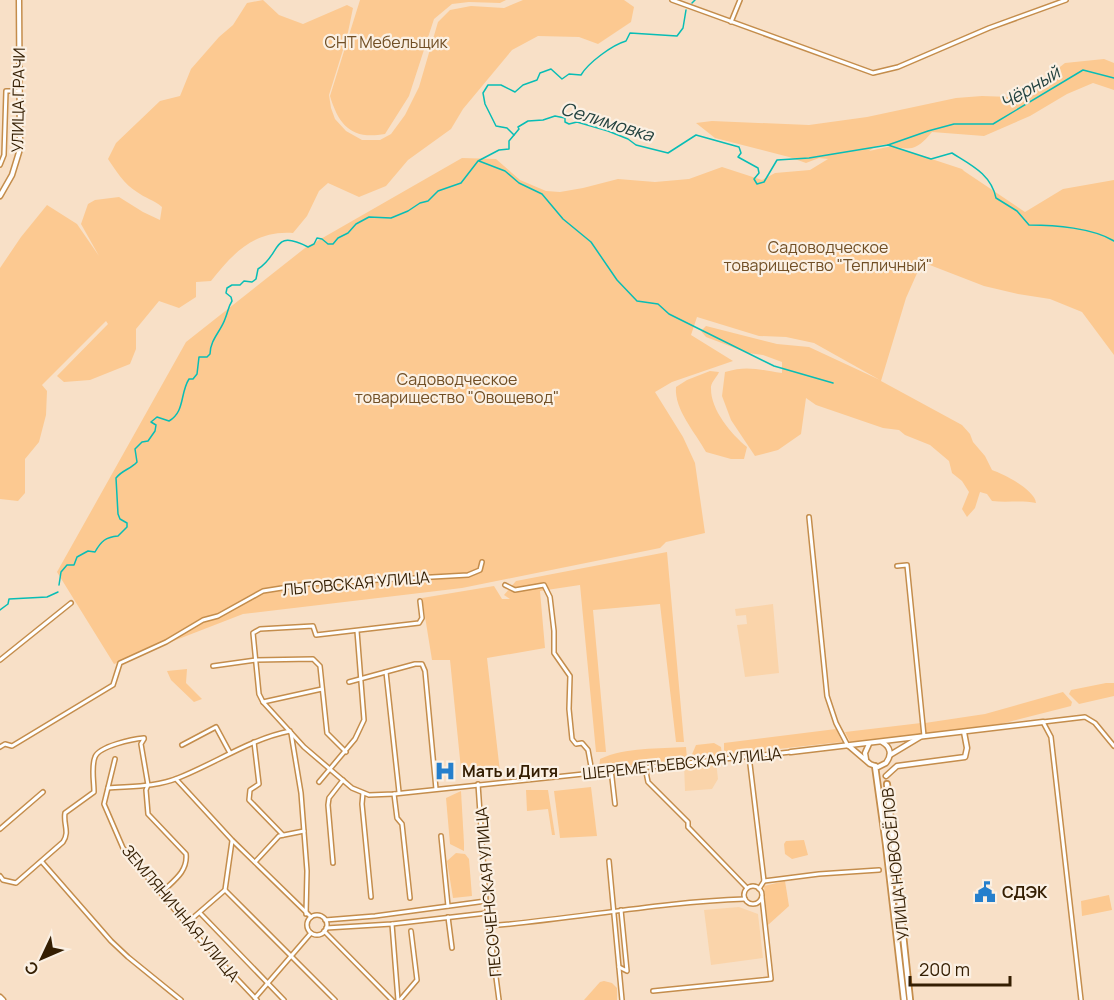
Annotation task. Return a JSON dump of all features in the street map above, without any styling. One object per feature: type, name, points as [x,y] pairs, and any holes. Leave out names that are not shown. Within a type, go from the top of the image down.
[{"type":"main road","name":"УЛИЦА НОВОСЁЛОВ","points":[[875,766],[904,1000]]},
{"type":"main road","name":"УЛИЦА НОВОСЁЛОВ","points":[[887,784],[910,1000]]},
{"type":"street","name":"УЛИЦА ГРАЧИ","points":[[0,196],[12,175],[20,149],[19,0]]},
{"type":"street","points":[[672,0],[873,74],[898,67],[989,28],[1066,0]]},
{"type":"street","points":[[731,22],[740,0]]},
{"type":"street","points":[[0,91],[20,91]]},
{"type":"street","points":[[0,165],[4,155],[6,91]]},
{"type":"street","points":[[809,517],[827,696],[836,723],[848,746],[866,760],[875,766],[887,763],[897,766]]},
{"type":"street","name":"ЛЬГОВСКАЯ УЛИЦА","points":[[0,747],[5,744],[12,746],[113,685],[120,663],[166,642],[203,620],[218,616],[263,591],[307,584],[468,575],[480,570],[482,562]]},
{"type":"street","points":[[897,566],[907,565],[924,736]]},
{"type":"street","points":[[505,585],[515,590],[544,585],[550,597],[554,653],[570,676],[569,709],[572,739],[576,744],[582,743],[588,750],[592,772]]},
{"type":"street","points":[[371,897],[362,804],[363,793],[352,788],[304,747],[262,702],[259,693],[253,633],[260,629],[313,626],[316,634],[419,623],[422,618],[420,601]]},
{"type":"street","points":[[0,660],[71,603]]},
{"type":"street","points":[[319,782],[346,752],[364,720],[357,631]]},
{"type":"street","points":[[213,666],[256,660],[313,659],[320,666],[327,733],[346,752]]},
{"type":"street","points":[[349,682],[422,664],[425,670],[435,789]]},
{"type":"street","points":[[386,672],[399,793]]},
{"type":"street","points":[[262,702],[322,688]]},
{"type":"street","points":[[866,760],[864,753],[870,744],[1085,717],[1095,723],[1114,746]]},
{"type":"street","points":[[1043,722],[1052,737],[1081,1000]]},
{"type":"street","points":[[182,746],[216,727],[230,753]]},
{"type":"street","points":[[116,759],[107,788],[148,785],[176,779],[269,735],[290,731]]},
{"type":"street","points":[[290,731],[301,793],[307,871],[306,914]]},
{"type":"street","name":"УЛИЦА НОВОСЁЛОВ","points":[[887,784],[886,776],[897,766],[965,757],[967,748],[964,732]]},
{"type":"street","points":[[890,755],[924,736]]},
{"type":"street","points":[[0,876],[3,880],[16,883],[42,862],[66,837],[65,813],[94,792],[93,769],[95,756],[99,752],[119,743],[144,738],[141,744],[148,785],[146,790],[148,814],[186,854],[187,862],[185,869],[161,893]]},
{"type":"street","points":[[254,742],[259,783],[250,790],[249,800],[283,834]]},
{"type":"street","points":[[882,742],[888,747],[890,755],[886,776]]},
{"type":"street","name":"ШЕРЕМЕТЬЕВСКАЯ УЛИЦА","points":[[363,793],[394,794],[611,769],[870,744]]},
{"type":"street","points":[[749,756],[764,881],[759,889]]},
{"type":"street","points":[[645,767],[650,784],[688,822],[688,827],[747,888]]},
{"type":"street","points":[[611,769],[615,804]]},
{"type":"street","points":[[176,779],[232,840],[311,917],[320,916],[325,920],[379,916],[486,901]]},
{"type":"street","points":[[333,863],[328,806],[329,798],[343,780]]},
{"type":"street","name":"ПЕСОЧЕНСКАЯ УЛИЦА","points":[[478,784],[486,901],[499,1000]]},
{"type":"street","name":"ЗЕМЛЯНИЧНАЯ УЛИЦА","points":[[107,788],[104,804],[123,848],[201,941],[256,999]]},
{"type":"street","points":[[0,829],[43,792]]},
{"type":"street","points":[[394,794],[397,818],[402,824],[410,898]]},
{"type":"street","points":[[255,861],[283,834],[304,831]]},
{"type":"street","points":[[441,836],[448,906]]},
{"type":"street","points":[[188,923],[225,890],[232,840]]},
{"type":"street","points":[[609,861],[622,1000]]},
{"type":"street","points":[[42,862],[111,941],[181,1000]]},
{"type":"street","points":[[764,881],[879,870]]},
{"type":"street","points":[[653,991],[771,979],[762,897],[759,889],[753,886],[747,888],[744,893],[749,904],[759,902],[762,897]]},
{"type":"street","points":[[225,890],[335,1000]]},
{"type":"street","points":[[489,926],[621,910],[745,899]]},
{"type":"street","points":[[619,967],[627,971],[621,910]]},
{"type":"street","points":[[200,913],[284,1000]]},
{"type":"street","points":[[311,917],[307,925],[311,933],[316,935],[325,930],[488,913]]},
{"type":"street","points":[[448,917],[452,948]]},
{"type":"street","points":[[325,920],[325,930],[392,1000]]},
{"type":"street","points":[[392,924],[399,1000]]},
{"type":"street","points":[[399,1000],[417,980],[411,931]]},
{"type":"street","points":[[256,999],[311,933]]},
{"type":"street","points":[[0,997],[3,1000]]},
{"type":"shaded area","points":[[773,604],[779,673],[745,677],[737,625],[747,624],[746,615],[736,616],[735,609]]},
{"type":"shaded area","points":[[716,761],[718,779],[712,789],[685,791],[684,764]]},
{"type":"shaded area","points":[[739,907],[758,914],[763,958],[711,965],[704,910]]},
{"type":"green space","points":[[263,0],[279,15],[303,24],[347,5],[353,8],[347,37],[329,95],[335,119],[346,131],[362,140],[380,140],[391,134],[405,115],[419,87],[438,22],[450,10],[471,6],[504,8],[523,0],[624,0],[634,7],[631,22],[598,44],[579,37],[538,36],[512,50],[463,109],[451,129],[408,160],[386,186],[359,197],[328,183],[319,191],[307,216],[293,233],[267,235],[246,245],[211,281],[196,282],[196,297],[179,308],[159,301],[136,329],[136,349],[130,364],[90,380],[64,382],[57,376],[108,324],[106,321],[42,385],[47,391],[46,415],[39,442],[25,459],[25,493],[18,501],[0,499],[0,268],[47,205],[77,224],[99,256],[81,224],[88,204],[95,200],[119,197],[160,220],[162,207],[128,185],[108,159],[116,143],[160,101],[180,96],[191,69],[219,37],[233,25],[247,3]]},
{"type":"green space","name":"СНТ Мебельщик","points":[[360,0],[506,0],[500,3],[452,4],[434,19],[409,96],[385,134],[364,135],[355,133],[343,123],[330,96]]},
{"type":"green space","name":"Садоводческое товарищество \"Овощевод\"","points":[[1104,59],[1114,63],[1114,90],[1093,83],[1067,94],[1030,116],[984,136],[932,132],[921,144],[912,148],[906,148],[886,145],[881,145],[869,151],[892,146],[962,169],[1025,212],[1063,189],[1114,180],[1114,355],[1082,312],[1050,299],[984,286],[922,262],[906,298],[881,381],[962,425],[985,456],[992,470],[1025,488],[1036,503],[992,501],[987,494],[980,492],[975,508],[967,517],[962,509],[969,492],[962,481],[952,473],[949,461],[930,445],[905,435],[899,430],[883,428],[816,405],[806,398],[801,434],[778,450],[755,456],[731,420],[722,396],[725,372],[747,368],[782,373],[782,362],[763,355],[748,353],[706,337],[701,331],[706,326],[777,344],[809,347],[880,380],[814,343],[786,337],[759,336],[697,317],[691,335],[733,361],[672,382],[655,392],[683,437],[695,463],[705,533],[666,542],[660,548],[462,588],[243,614],[114,664],[57,572],[186,342],[305,248],[462,158],[496,159],[520,180],[546,191],[560,192],[618,179],[655,182],[689,179],[722,167],[762,180],[775,173],[810,170],[828,159],[819,158],[806,163],[715,138],[696,123],[712,121],[809,125],[867,117],[956,98],[1011,97],[1034,87],[1065,63]]},
{"type":"green space","points":[[710,371],[719,372],[711,387],[714,405],[729,428],[747,447],[744,459],[731,459],[706,452],[678,404],[676,387]]},
{"type":"green space","points":[[667,552],[684,742],[676,742],[660,604],[593,610],[606,752],[596,752],[580,585],[540,591],[545,648],[487,658],[500,772],[462,779],[450,660],[432,660],[422,598],[494,586],[502,599],[510,599],[504,595],[516,581]]},
{"type":"green space","points":[[187,669],[186,683],[202,699],[194,702],[171,680],[167,671]]},
{"type":"green space","points":[[1114,683],[1114,696],[1079,704],[1069,694],[1071,690]]},
{"type":"green space","points":[[1063,692],[1072,702],[1071,706],[997,725],[926,735],[925,723],[985,714]]},
{"type":"green space","points":[[921,723],[922,735],[850,742],[845,732]]},
{"type":"green space","points":[[836,729],[842,742],[724,755],[724,743]]},
{"type":"green space","points":[[714,743],[721,747],[722,755],[690,759],[696,745]]},
{"type":"green space","points":[[686,747],[687,759],[599,769],[600,759],[621,752]]},
{"type":"green space","points":[[591,787],[597,836],[560,838],[554,791]]},
{"type":"green space","points":[[526,790],[548,790],[555,835],[552,835],[548,809],[527,811]]},
{"type":"green space","points":[[461,791],[464,851],[450,844],[446,798]]},
{"type":"green space","points":[[804,840],[808,855],[792,859],[785,854],[786,841]]},
{"type":"green space","points":[[456,853],[465,854],[469,859],[472,896],[453,898],[447,861]]},
{"type":"green space","points":[[785,881],[789,906],[768,925],[764,886]]},
{"type":"green space","points":[[1109,895],[1112,910],[1082,916],[1081,901]]},
{"type":"green space","points":[[600,982],[612,983],[617,988],[617,1000],[584,1000]]},
{"type":"waterway","points":[[692,3],[695,0]]},
{"type":"waterway","points":[[514,135],[507,128],[496,126],[485,104],[483,93],[488,85],[501,85],[515,92],[523,85],[537,80],[540,73],[551,69],[562,79],[569,74],[581,75],[601,55],[626,41],[630,33],[677,36],[683,28],[686,10]]},
{"type":"waterway","name":"Чёрный","points":[[888,145],[954,124],[993,124],[1083,70],[1114,78]]},
{"type":"waterway","name":"Селимовка","points":[[59,585],[61,572],[67,565],[74,565],[77,557],[88,551],[95,552],[104,540],[118,536],[127,527],[127,523],[120,519],[118,514],[116,478],[137,462],[135,449],[142,442],[148,441],[155,431],[156,425],[151,422],[157,417],[169,421],[178,413],[186,384],[197,374],[199,357],[207,357],[210,354],[212,344],[225,319],[232,301],[226,293],[227,288],[256,279],[258,269],[266,263],[282,242],[288,240],[308,247],[314,244],[317,238],[333,244],[356,224],[369,217],[391,218],[428,201],[438,191],[461,183],[478,161],[499,150],[509,149],[509,141],[519,129],[518,127],[528,121],[555,116],[565,118],[565,122],[569,124],[577,122],[608,131],[636,145],[668,153],[696,135],[739,147],[741,153],[738,157],[758,168],[759,173],[754,179],[757,184],[764,182],[777,160],[809,158],[888,145],[931,159],[952,153],[985,176],[996,198],[1017,211],[1029,225],[1085,230],[1114,241]]},
{"type":"waterway","points":[[479,161],[505,171],[519,183],[542,194],[563,219],[591,242],[617,280],[637,301],[658,304],[669,314],[774,366],[833,383]]},
{"type":"waterway","points":[[0,610],[8,604],[9,599],[47,597],[58,592]]},
{"type":"place","name":"Мать и Дитя","points":[[445,771]]},
{"type":"place","name":"СДЭК","points":[[985,892]]},
{"type":"park label","name":"Садоводческое товарищество \"Тепличный\"","points":[[828,256]]}]
